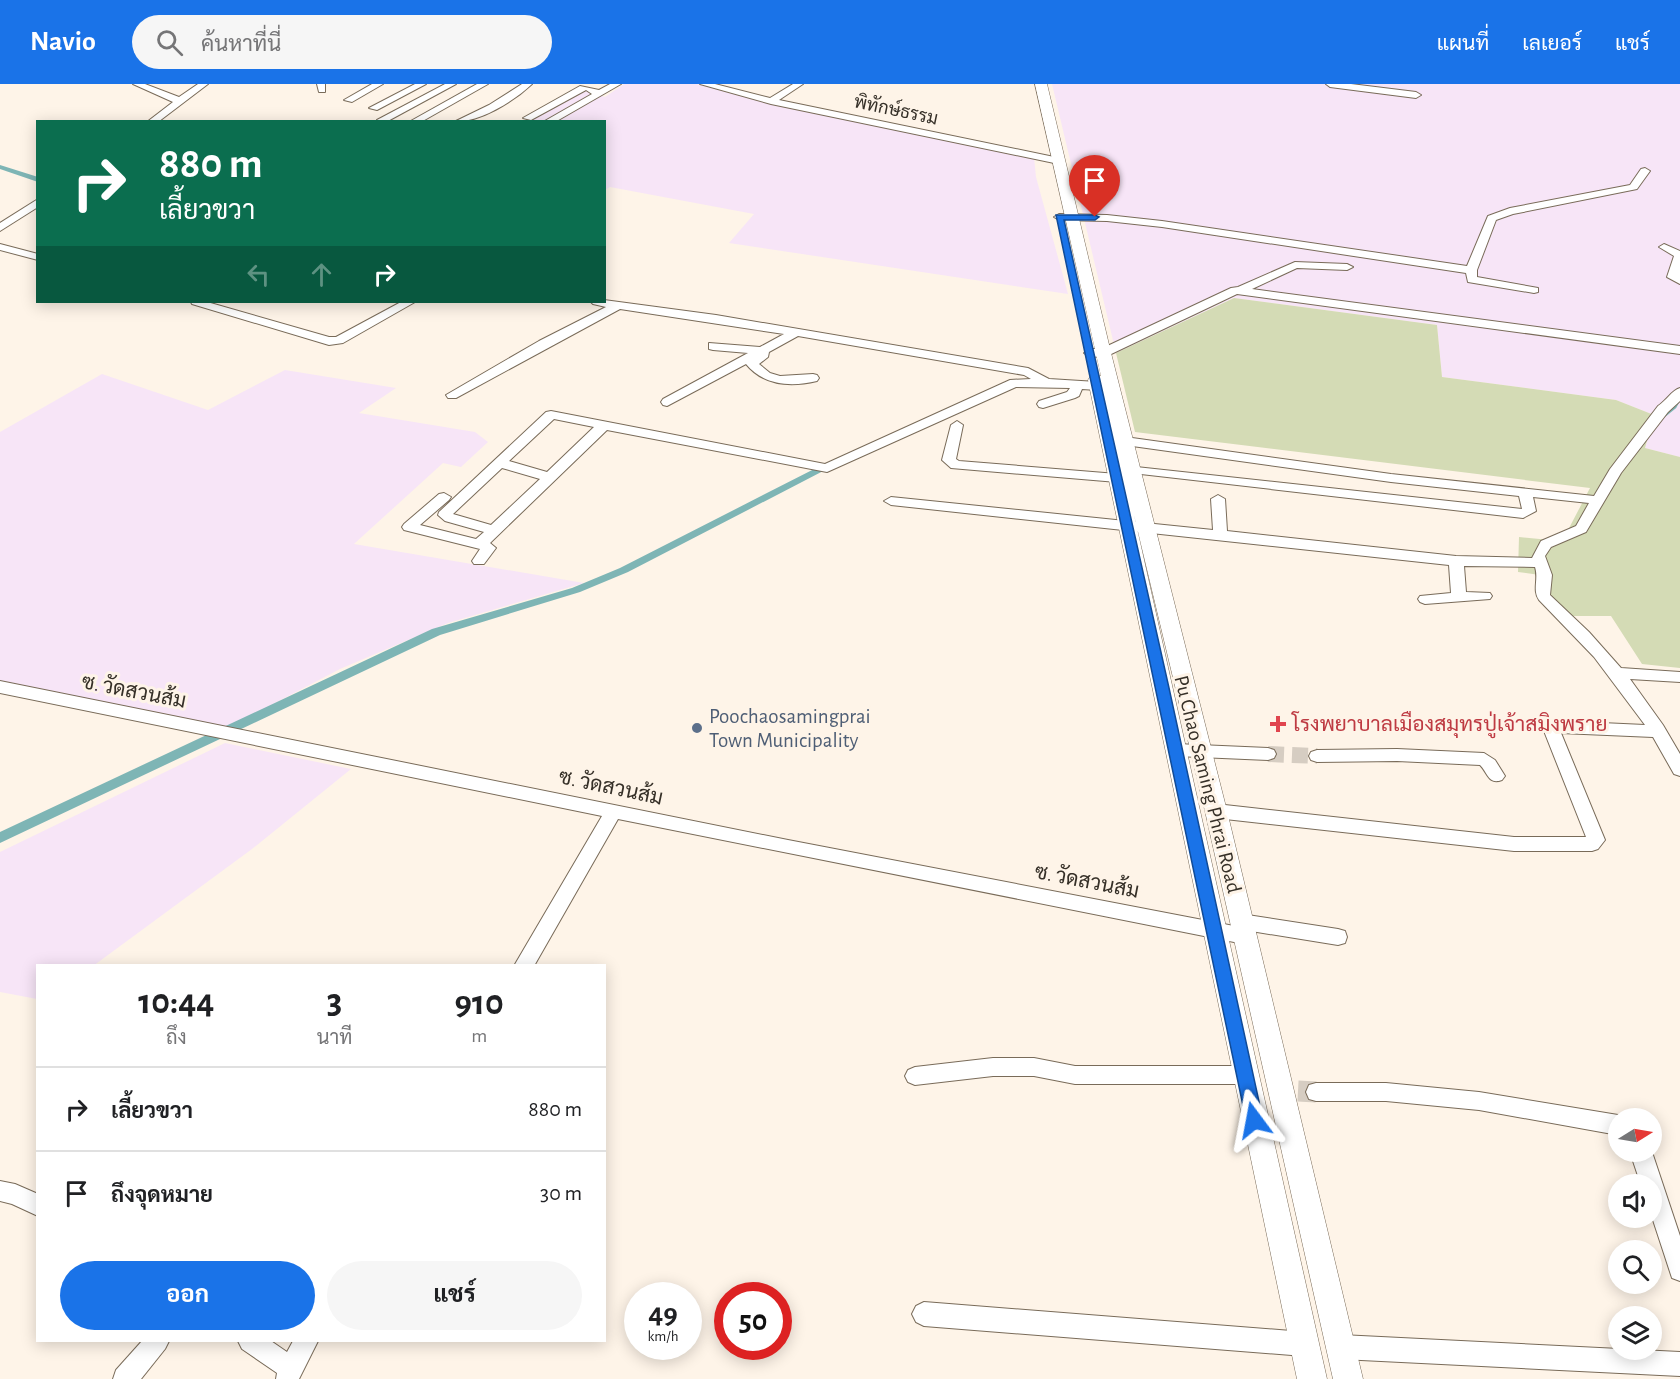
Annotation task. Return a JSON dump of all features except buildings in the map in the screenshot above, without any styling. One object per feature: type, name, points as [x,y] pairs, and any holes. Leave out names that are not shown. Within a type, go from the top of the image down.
[{"type":"main road","name":"Pu Chao Saming Phrai Road","points":[[1031,84],[1053,160]]},
{"type":"main road","name":"Pu Chao Saming Phrai Road","points":[[1041,84],[1065,217],[1109,349],[1125,441],[1124,473]]},
{"type":"main road","name":"Pu Chao Saming Phrai Road","points":[[1109,349],[1087,386],[1124,473],[1137,527],[1201,751],[1243,929],[1298,1091],[1348,1379]]},
{"type":"main road","name":"Pu Chao Saming Phrai Road","points":[[1137,527],[1176,750],[1311,1379]]},
{"type":"main road","points":[[1304,1344],[1341,1347]]},
{"type":"street","points":[[137,84],[180,101]]},
{"type":"street","points":[[155,120],[204,84]]},
{"type":"street","points":[[349,100],[379,84]]},
{"type":"street","points":[[374,108],[422,84]]},
{"type":"street","points":[[382,120],[452,84]]},
{"type":"street","points":[[417,120],[484,84]]},
{"type":"street","points":[[463,120],[492,107],[528,84]]},
{"type":"street","points":[[569,84],[600,93]]},
{"type":"street","points":[[551,120],[617,84]]},
{"type":"street","name":"พิทักษ์ธรรม","points":[[704,84],[771,101],[1053,160]]},
{"type":"street","points":[[771,101],[799,84]]},
{"type":"street","points":[[1330,84],[1416,95]]},
{"type":"street","points":[[528,118],[583,88]]},
{"type":"street","points":[[1534,290],[1472,280],[1471,270],[1492,218],[1498,214],[1633,187],[1645,171]]},
{"type":"street","points":[[0,228],[36,203]]},
{"type":"street","points":[[1065,217],[1107,218],[1162,224],[1471,270]]},
{"type":"street","points":[[0,247],[36,256]]},
{"type":"street","points":[[1665,247],[1680,255],[1673,278],[1680,281]]},
{"type":"street","points":[[1241,290],[1295,265],[1347,267]]},
{"type":"street","points":[[1109,349],[1228,291],[1241,290],[1680,351]]},
{"type":"street","points":[[606,302],[621,303],[1028,372],[1046,383]]},
{"type":"street","points":[[199,303],[329,342],[339,340],[408,303]]},
{"type":"street","points":[[452,395],[621,303]]},
{"type":"street","points":[[667,402],[795,333]]},
{"type":"street","points":[[776,343],[772,349],[752,362],[755,367],[770,379],[778,381],[813,378]]},
{"type":"street","points":[[713,346],[762,351]]},
{"type":"street","points":[[492,530],[445,515],[551,416],[827,468],[1014,383],[1087,386]]},
{"type":"street","points":[[1043,404],[1071,396],[1087,386]]},
{"type":"street","points":[[1536,563],[1542,547],[1581,529],[1592,500],[1663,409],[1672,403],[1680,392]]},
{"type":"street","points":[[479,544],[604,425]]},
{"type":"street","points":[[957,425],[949,452],[949,460],[956,465],[1244,481],[1523,514],[1529,511],[1525,493]]},
{"type":"street","points":[[1125,441],[1244,458],[1592,500]]},
{"type":"street","points":[[1244,458],[1244,481]]},
{"type":"street","points":[[500,463],[548,477]]},
{"type":"street","points":[[444,498],[411,524],[410,528],[489,548],[479,561]]},
{"type":"street","points":[[1218,499],[1220,534]]},
{"type":"street","points":[[891,501],[1220,534],[1456,561],[1536,563]]},
{"type":"street","points":[[1456,561],[1459,597]]},
{"type":"street","points":[[1536,563],[1545,575],[1542,593],[1544,597],[1567,618],[1616,673],[1680,770]]},
{"type":"street","points":[[1425,599],[1485,596]]},
{"type":"street","points":[[1616,673],[1680,677]]},
{"type":"street","name":"ซ. วัดสวนส้ม","points":[[0,687],[799,850],[1213,929],[1243,929],[1338,937]]},
{"type":"street","points":[[1216,811],[1514,844],[1592,844],[1596,840],[1552,730],[1558,727],[1653,731]]},
{"type":"street","points":[[1176,750],[1268,754]]},
{"type":"street","points":[[1317,756],[1397,755],[1484,759],[1490,764],[1496,776]]},
{"type":"street","points":[[525,964],[614,811]]},
{"type":"street","points":[[915,1076],[993,1067],[1034,1067],[1075,1075],[1244,1075]]},
{"type":"street","points":[[1298,1091],[1386,1092],[1479,1101],[1608,1123]]},
{"type":"street","points":[[1644,1162],[1680,1270]]},
{"type":"street","points":[[0,1191],[15,1194],[36,1205]]},
{"type":"street","points":[[924,1314],[1304,1344]]},
{"type":"street","points":[[125,1379],[156,1342]]},
{"type":"street","points":[[251,1342],[288,1374],[305,1342]]},
{"type":"street","points":[[1341,1347],[1680,1364]]},
{"type":"shaded area","points":[[624,84],[697,84],[763,102],[1034,157],[1036,177],[1068,294],[729,243],[754,214],[610,187],[606,189],[606,120],[528,120],[578,88],[605,97]]},
{"type":"shaded area","points":[[1052,84],[1680,84],[1680,457],[1645,448],[1654,415],[1616,400],[1442,377],[1437,325],[1234,298],[1116,353]]},
{"type":"shaded area","points":[[285,370],[396,388],[359,413],[475,432],[488,442],[461,467],[443,463],[354,544],[584,583],[448,623],[340,669],[229,727],[0,683],[0,432],[102,374],[208,410]]},
{"type":"shaded area","points":[[225,743],[351,769],[252,849],[96,964],[36,964],[36,999],[0,992],[0,852]]},
{"type":"green space","points":[[1234,298],[1437,325],[1442,377],[1616,400],[1654,415],[1645,448],[1680,457],[1680,668],[1642,664],[1611,616],[1559,616],[1549,597],[1547,576],[1518,572],[1519,537],[1550,540],[1567,532],[1590,488],[1135,432],[1116,353]]},
{"type":"waterway","points":[[0,167],[36,179]]},
{"type":"waterway","points":[[1665,415],[1675,407],[1680,398]]},
{"type":"waterway","points":[[0,838],[436,632],[576,590],[624,570],[824,467]]},
{"type":"tunnel","points":[[1268,754],[1317,756]]},
{"type":"tunnel","points":[[1298,1091],[1316,1092]]},
{"type":"place","name":"โรงพยาบาลเมืองสมุทรปู่เจ้าสมิงพราย","points":[[1278,724]]},
{"type":"place","name":"Poochaosamingprai Town Municipality","points":[[697,728]]},
{"type":"route","points":[[1095,217],[1059,217],[1163,688],[1254,1120]]}]
